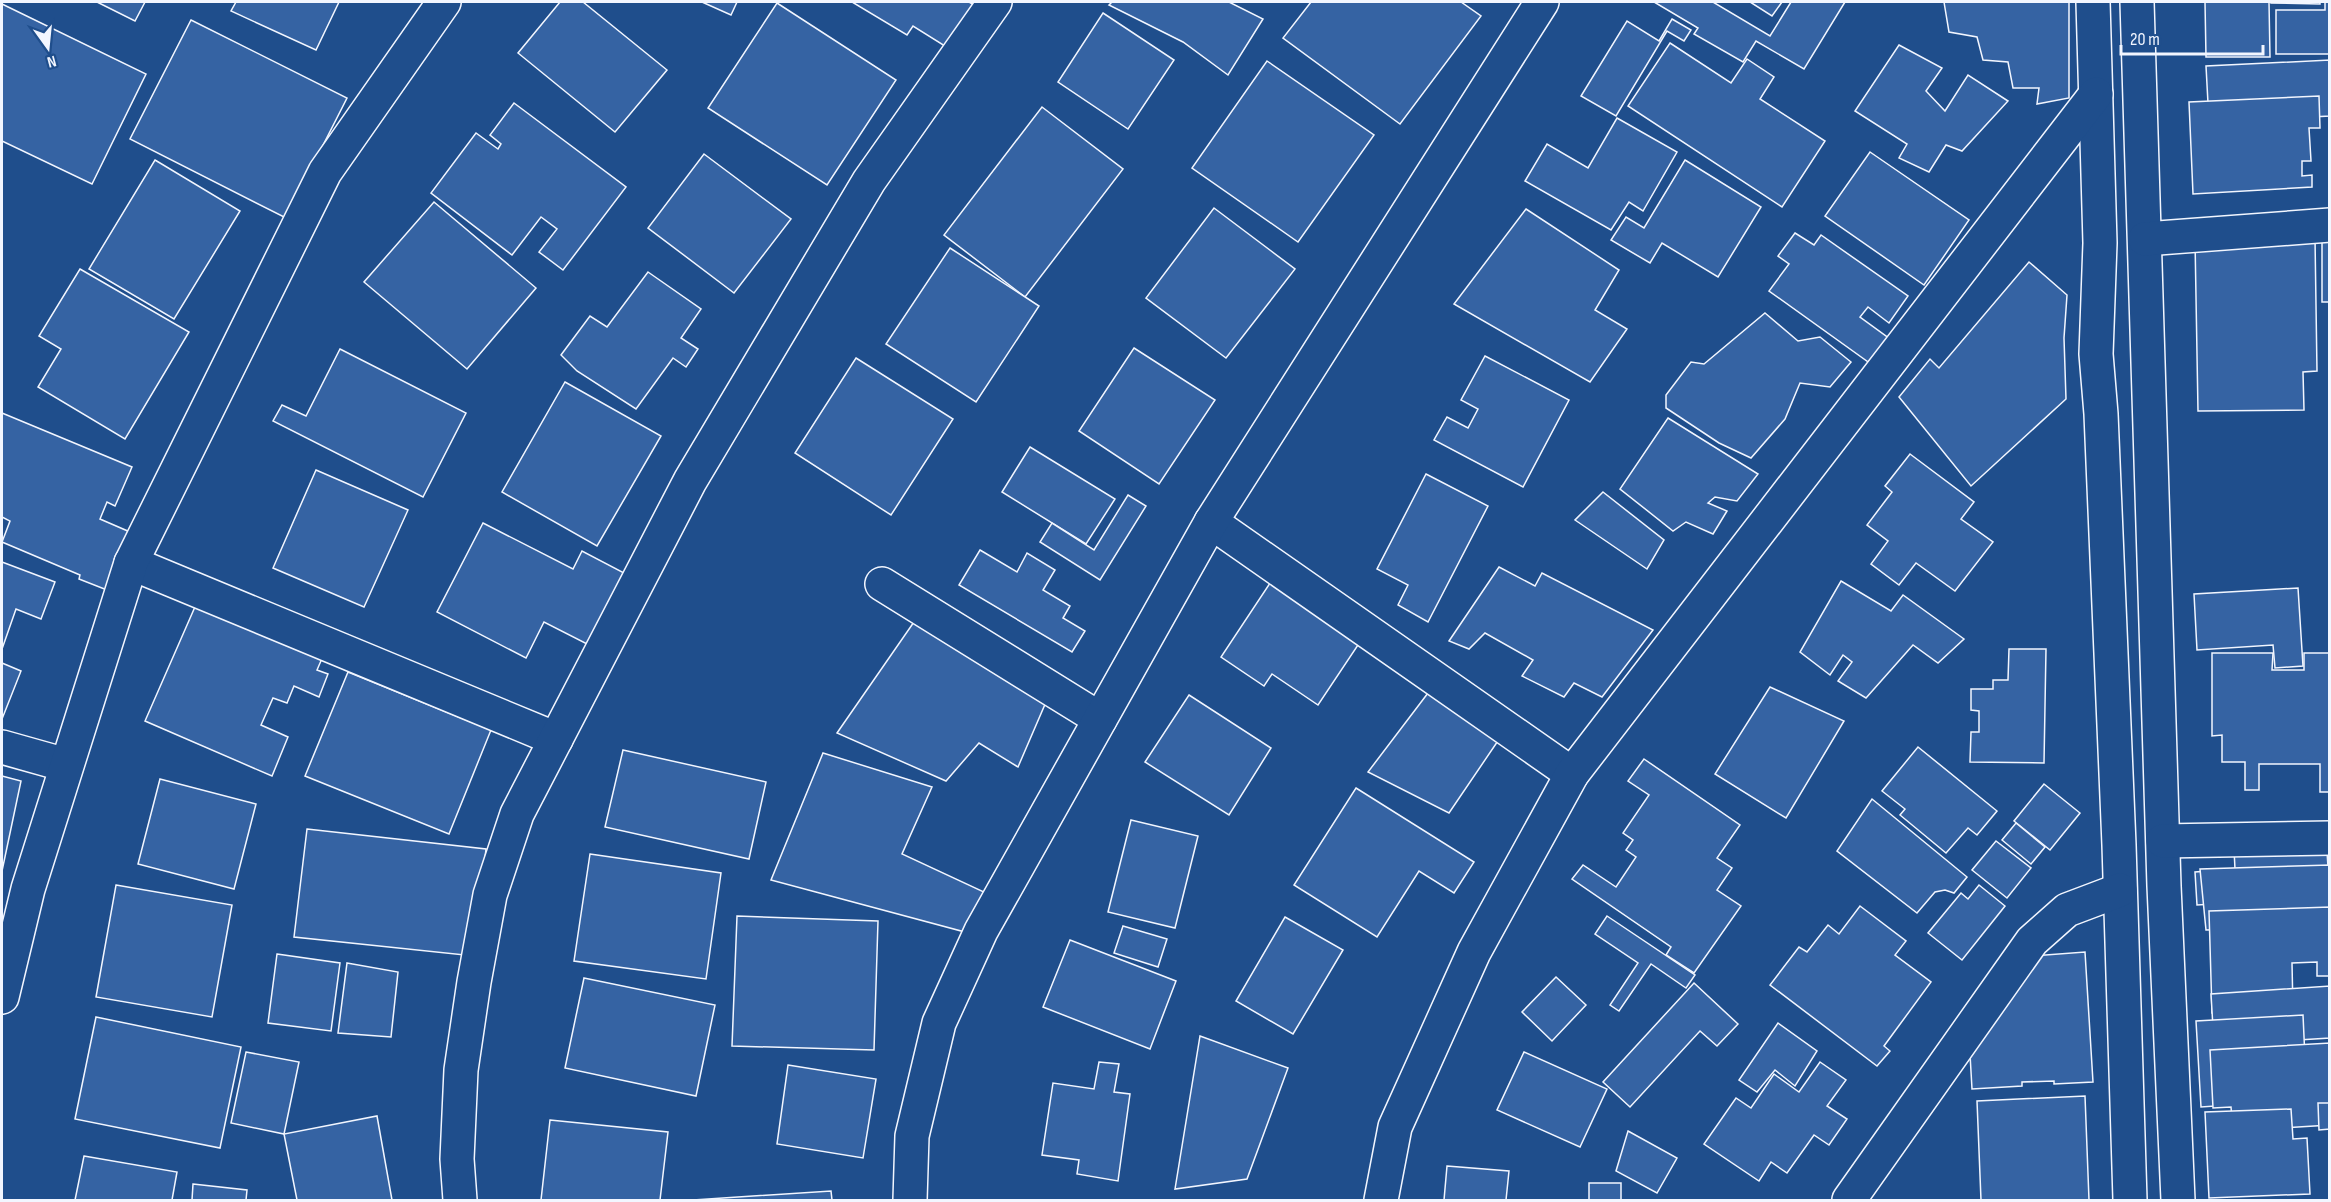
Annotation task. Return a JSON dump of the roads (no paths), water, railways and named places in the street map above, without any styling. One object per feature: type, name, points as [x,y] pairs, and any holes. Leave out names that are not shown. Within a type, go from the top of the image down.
[{"type":"street","points":[[2,997],[28,889],[131,563],[325,172],[444,2]]},
{"type":"street","points":[[460,1200],[457,1159],[462,1070],[474,982],[490,895],[517,813],[690,481],[869,181],[995,2]]},
{"type":"street","points":[[910,1200],[912,1136],[939,1023],[981,931],[1211,522],[1542,2]]},
{"type":"street","points":[[2093,2],[2100,243],[2096,354],[2102,437],[2130,1200]]},
{"type":"street","points":[[2137,2],[2163,841],[2178,1200]]},
{"type":"street","points":[[1381,1200],[1395,1127],[1469,963],[1572,774],[2096,94]]},
{"type":"street","points":[[2145,239],[2330,225]]},
{"type":"street","points":[[1211,522],[1572,774]]},
{"type":"street","points":[[131,563],[556,738]]},
{"type":"street","points":[[882,584],[1100,719]]},
{"type":"street","points":[[2,747],[66,765]]},
{"type":"street","points":[[2163,841],[2330,838]]},
{"type":"street","points":[[1849,1200],[2032,941],[2067,910],[2120,890]]}]
